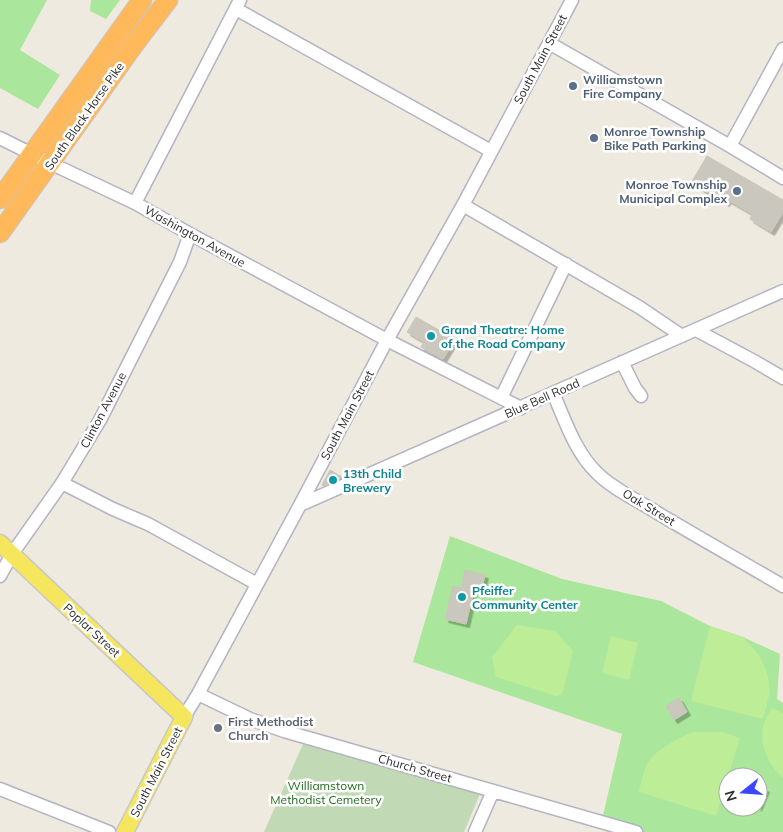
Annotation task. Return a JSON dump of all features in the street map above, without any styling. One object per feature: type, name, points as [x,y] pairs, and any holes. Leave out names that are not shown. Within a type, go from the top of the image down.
[{"type":"highway","name":"South Black Horse Pike","points":[[0,199],[142,0]]},
{"type":"highway","name":"South Black Horse Pike","points":[[0,233],[168,0]]},
{"type":"highway","points":[[117,34],[133,46]]},
{"type":"main road","name":"Poplar Street","points":[[6,549],[184,717]]},
{"type":"main road","name":"South Main Street","points":[[125,832],[184,717]]},
{"type":"street","name":"South Main Street","points":[[184,717],[300,506],[387,340],[463,205],[572,0]]},
{"type":"street","points":[[135,203],[238,5],[491,151]]},
{"type":"street","points":[[549,43],[783,178]]},
{"type":"street","points":[[730,146],[783,49]]},
{"type":"street","name":"Washington Avenue","points":[[0,138],[135,203],[387,340],[521,408]]},
{"type":"street","points":[[463,205],[640,307],[682,336]]},
{"type":"street","name":"Clinton Avenue","points":[[0,576],[6,549],[62,483],[100,420],[180,262],[190,234]]},
{"type":"street","points":[[501,398],[566,264]]},
{"type":"street","name":"Blue Bell Road","points":[[300,506],[783,291]]},
{"type":"street","points":[[696,330],[783,378]]},
{"type":"street","points":[[622,362],[641,396]]},
{"type":"street","name":"Oak Street","points":[[553,393],[583,457],[610,484],[783,586]]},
{"type":"street","points":[[62,483],[113,509],[148,524],[257,584]]},
{"type":"street","name":"Church Street","points":[[198,694],[264,724],[493,790],[622,830],[636,832]]},
{"type":"street","points":[[0,789],[109,832]]},
{"type":"street","points":[[475,832],[493,790]]},
{"type":"green space","points":[[0,0],[47,0],[20,50],[60,75],[38,109],[0,88]]},
{"type":"green space","points":[[91,0],[120,0],[106,19],[90,11]]},
{"type":"green space","points":[[450,536],[562,579],[661,601],[710,626],[743,637],[780,654],[777,699],[783,703],[783,832],[631,832],[601,824],[622,734],[413,662]]},
{"type":"green space","points":[[517,625],[555,631],[573,651],[562,695],[556,696],[496,677],[492,657]]},
{"type":"green space","points":[[710,626],[743,637],[760,656],[768,676],[770,692],[763,719],[691,701]]},
{"type":"green space","points":[[611,636],[638,643],[629,680],[602,673]]},
{"type":"green space","points":[[772,708],[783,713],[783,778],[772,766],[763,743],[763,726]]},
{"type":"green space","points":[[693,732],[722,732],[740,738],[731,767],[718,767],[718,810],[716,816],[639,792],[644,770],[651,758],[680,738]]},
{"type":"green space","name":"Williamstown Methodist Cemetery","points":[[303,744],[480,794],[464,832],[264,832]]},
{"type":"building","name":"Monroe Township Municipal Complex","points":[[707,156],[783,200],[783,212],[771,232],[750,219],[752,214],[728,200],[726,203],[691,183]]},
{"type":"building","name":"Grand Theatre: Home of the Road Company","points":[[416,317],[455,339],[443,359],[421,347],[424,342],[407,332]]},
{"type":"building","name":"13th Child Brewery","points":[[330,470],[342,477],[323,486],[322,485]]},
{"type":"building","name":"Pfeiffer Community Center","points":[[465,570],[485,575],[481,591],[474,589],[466,624],[445,619],[453,586],[461,588]]},
{"type":"building","points":[[679,698],[687,712],[674,720],[666,706]]},
{"type":"place","name":"Williamstown Fire Company","points":[[573,86]]},
{"type":"place","name":"Monroe Township Bike Path Parking","points":[[594,138]]},
{"type":"place","name":"Monroe Township Municipal Complex","points":[[737,191]]},
{"type":"place","name":"Grand Theatre: Home of the Road Company","points":[[431,336]]},
{"type":"place","name":"13th Child Brewery","points":[[333,480]]},
{"type":"place","name":"Pfeiffer Community Center","points":[[462,597]]},
{"type":"place","name":"First Methodist Church","points":[[218,728]]}]
